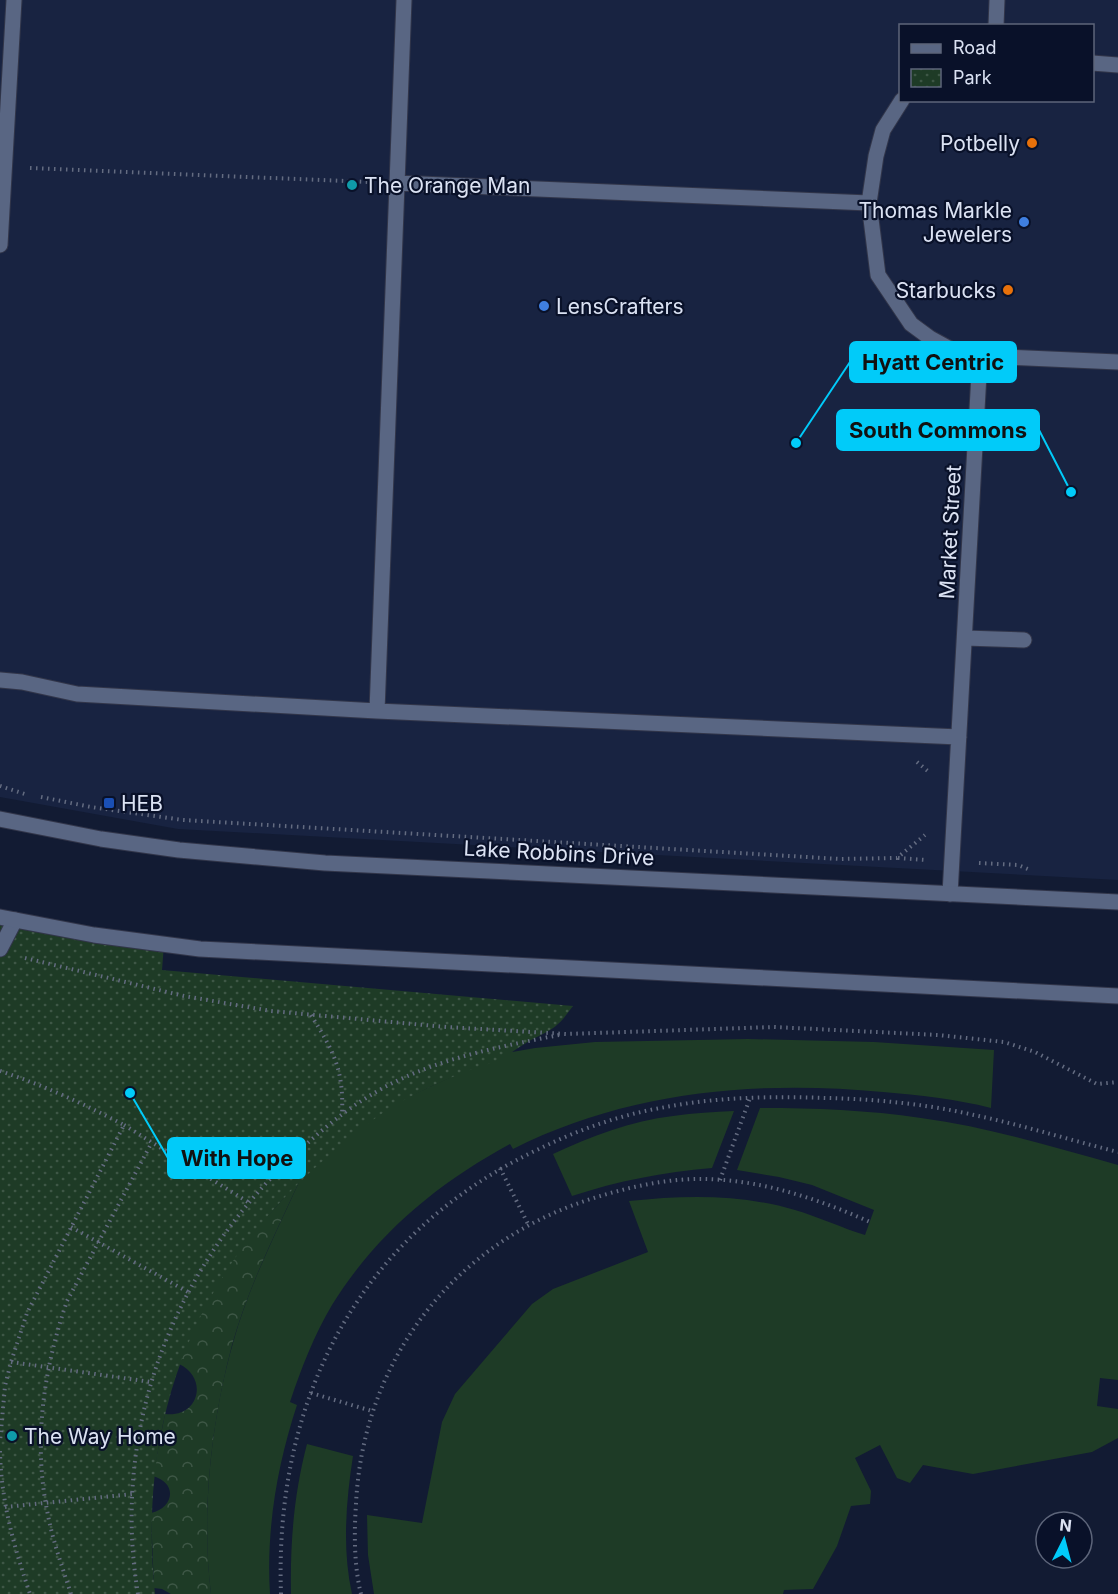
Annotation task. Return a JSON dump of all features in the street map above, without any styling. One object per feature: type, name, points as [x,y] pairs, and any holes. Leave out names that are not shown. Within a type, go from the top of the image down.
[{"type":"street","points":[[0,245],[14,0]]},
{"type":"street","points":[[377,711],[404,0]]},
{"type":"street","points":[[996,24],[997,0]]},
{"type":"street","points":[[1094,63],[1118,65]]},
{"type":"street","points":[[901,102],[883,130],[876,156],[869,203],[878,275],[911,324],[952,350],[980,356],[1118,362]]},
{"type":"street","points":[[397,183],[869,203]]},
{"type":"street","name":"Market Street","points":[[951,894],[980,356]]},
{"type":"street","points":[[965,638],[1024,640]]},
{"type":"street","points":[[0,680],[22,682],[76,694],[377,711],[959,737]]},
{"type":"street","name":"Lake Robbins Drive","points":[[0,819],[101,839],[179,850],[325,863],[1118,902]]},
{"type":"street","points":[[0,949],[7,919],[94,935],[200,949],[1118,996]]},
{"type":"path","points":[[5,167],[397,183]]},
{"type":"path","points":[[916,762],[929,771],[931,782]]},
{"type":"path","points":[[0,786],[26,795],[183,820],[840,859],[897,858],[1018,865],[1030,870],[1041,871]]},
{"type":"path","points":[[897,858],[925,836],[928,825]]},
{"type":"path","points":[[18,956],[184,996],[271,1011],[446,1027],[566,1034],[774,1027],[938,1035],[1004,1042],[1035,1052],[1097,1084],[1118,1082]]},
{"type":"path","points":[[310,1014],[328,1042],[339,1069],[343,1094],[342,1115]]},
{"type":"path","points":[[138,1594],[133,1544],[133,1494],[137,1455],[151,1382],[171,1325],[230,1226],[248,1202],[282,1167],[342,1115],[367,1097],[397,1081],[461,1056],[566,1034]]},
{"type":"path","points":[[0,1071],[36,1083],[82,1103],[124,1125],[248,1202]]},
{"type":"path","points":[[282,1594],[280,1552],[286,1498],[298,1438],[311,1393],[325,1357],[344,1321],[374,1276],[401,1245],[438,1210],[513,1161],[584,1129],[630,1115],[666,1107],[750,1098],[828,1098],[939,1109],[974,1115],[1118,1152]]},
{"type":"path","points":[[720,1180],[750,1098]]},
{"type":"path","points":[[0,1442],[5,1386],[27,1313],[124,1125]]},
{"type":"path","points":[[72,1594],[53,1537],[46,1503],[41,1443],[48,1367],[67,1301],[152,1142]]},
{"type":"path","points":[[500,1168],[529,1226]]},
{"type":"path","points":[[361,1594],[356,1543],[356,1497],[361,1457],[372,1411],[392,1362],[420,1318],[473,1263],[494,1247],[566,1208],[615,1191],[670,1181],[720,1180],[766,1187],[808,1197],[870,1222]]},
{"type":"path","points":[[71,1227],[189,1292]]},
{"type":"path","points":[[11,1362],[151,1382]]},
{"type":"path","points":[[311,1393],[372,1411]]},
{"type":"path","points":[[0,1451],[5,1507],[30,1594]]},
{"type":"path","points":[[5,1507],[133,1494]]},
{"type":"shaded area","points":[[0,0],[1118,0],[1118,880],[178,829],[0,797]]},
{"type":"green space","points":[[0,917],[164,944],[162,970],[573,1006],[549,1031],[504,1057],[425,1089],[373,1120],[324,1160],[278,1204],[240,1251],[208,1302],[184,1355],[166,1411],[155,1470],[152,1531],[155,1594],[0,1594]]},
{"type":"green space","points":[[748,1039],[874,1042],[994,1050],[991,1108],[937,1098],[883,1092],[836,1089],[741,1089],[647,1102],[602,1114],[557,1129],[513,1149],[510,1144],[483,1159],[410,1212],[368,1255],[332,1305],[308,1352],[290,1402],[297,1405],[274,1498],[269,1570],[270,1594],[211,1594],[207,1533],[210,1468],[225,1372],[246,1302],[299,1182],[275,1208],[208,1300],[190,1335],[176,1373],[173,1346],[200,1290],[342,1128],[500,1054],[595,1042]]},
{"type":"green space","points":[[760,1108],[861,1111],[946,1122],[1020,1138],[1118,1165],[1118,1380],[1100,1378],[1097,1406],[1118,1409],[1118,1438],[1092,1452],[973,1474],[923,1465],[910,1483],[897,1478],[880,1445],[855,1458],[871,1491],[870,1504],[851,1506],[837,1546],[813,1589],[784,1590],[783,1594],[374,1594],[368,1555],[367,1515],[422,1523],[442,1422],[455,1394],[532,1304],[553,1289],[648,1252],[629,1201],[713,1197],[754,1201],[795,1210],[865,1235],[874,1210],[812,1185],[737,1170]]},
{"type":"green space","points":[[734,1111],[712,1168],[641,1178],[572,1196],[553,1154],[627,1125],[657,1118]]},
{"type":"green space","points":[[300,1180],[263,1261],[238,1324],[218,1406],[208,1500],[207,1532],[211,1594],[171,1594],[154,1588],[151,1513],[165,1506],[170,1495],[166,1484],[153,1476],[165,1414],[177,1414],[186,1410],[196,1396],[197,1387],[194,1378],[179,1364],[201,1312],[225,1271],[261,1224]]},
{"type":"green space","points":[[307,1444],[353,1456],[346,1525],[347,1560],[352,1594],[291,1594],[294,1518]]},
{"type":"place","name":"Potbelly","points":[[1032,143]]},
{"type":"place","name":"The Orange Man","points":[[352,185]]},
{"type":"place","name":"Thomas Markle Jewelers","points":[[1024,222]]},
{"type":"place","name":"Starbucks","points":[[1008,290]]},
{"type":"place","name":"LensCrafters","points":[[544,306]]},
{"type":"place","name":"Hyatt Centric","points":[[796,443]]},
{"type":"place","name":"South Commons","points":[[1071,492]]},
{"type":"place","name":"HEB","points":[[109,803]]},
{"type":"place","name":"With Hope","points":[[130,1093]]},
{"type":"place","name":"The Way Home","points":[[12,1436]]}]
